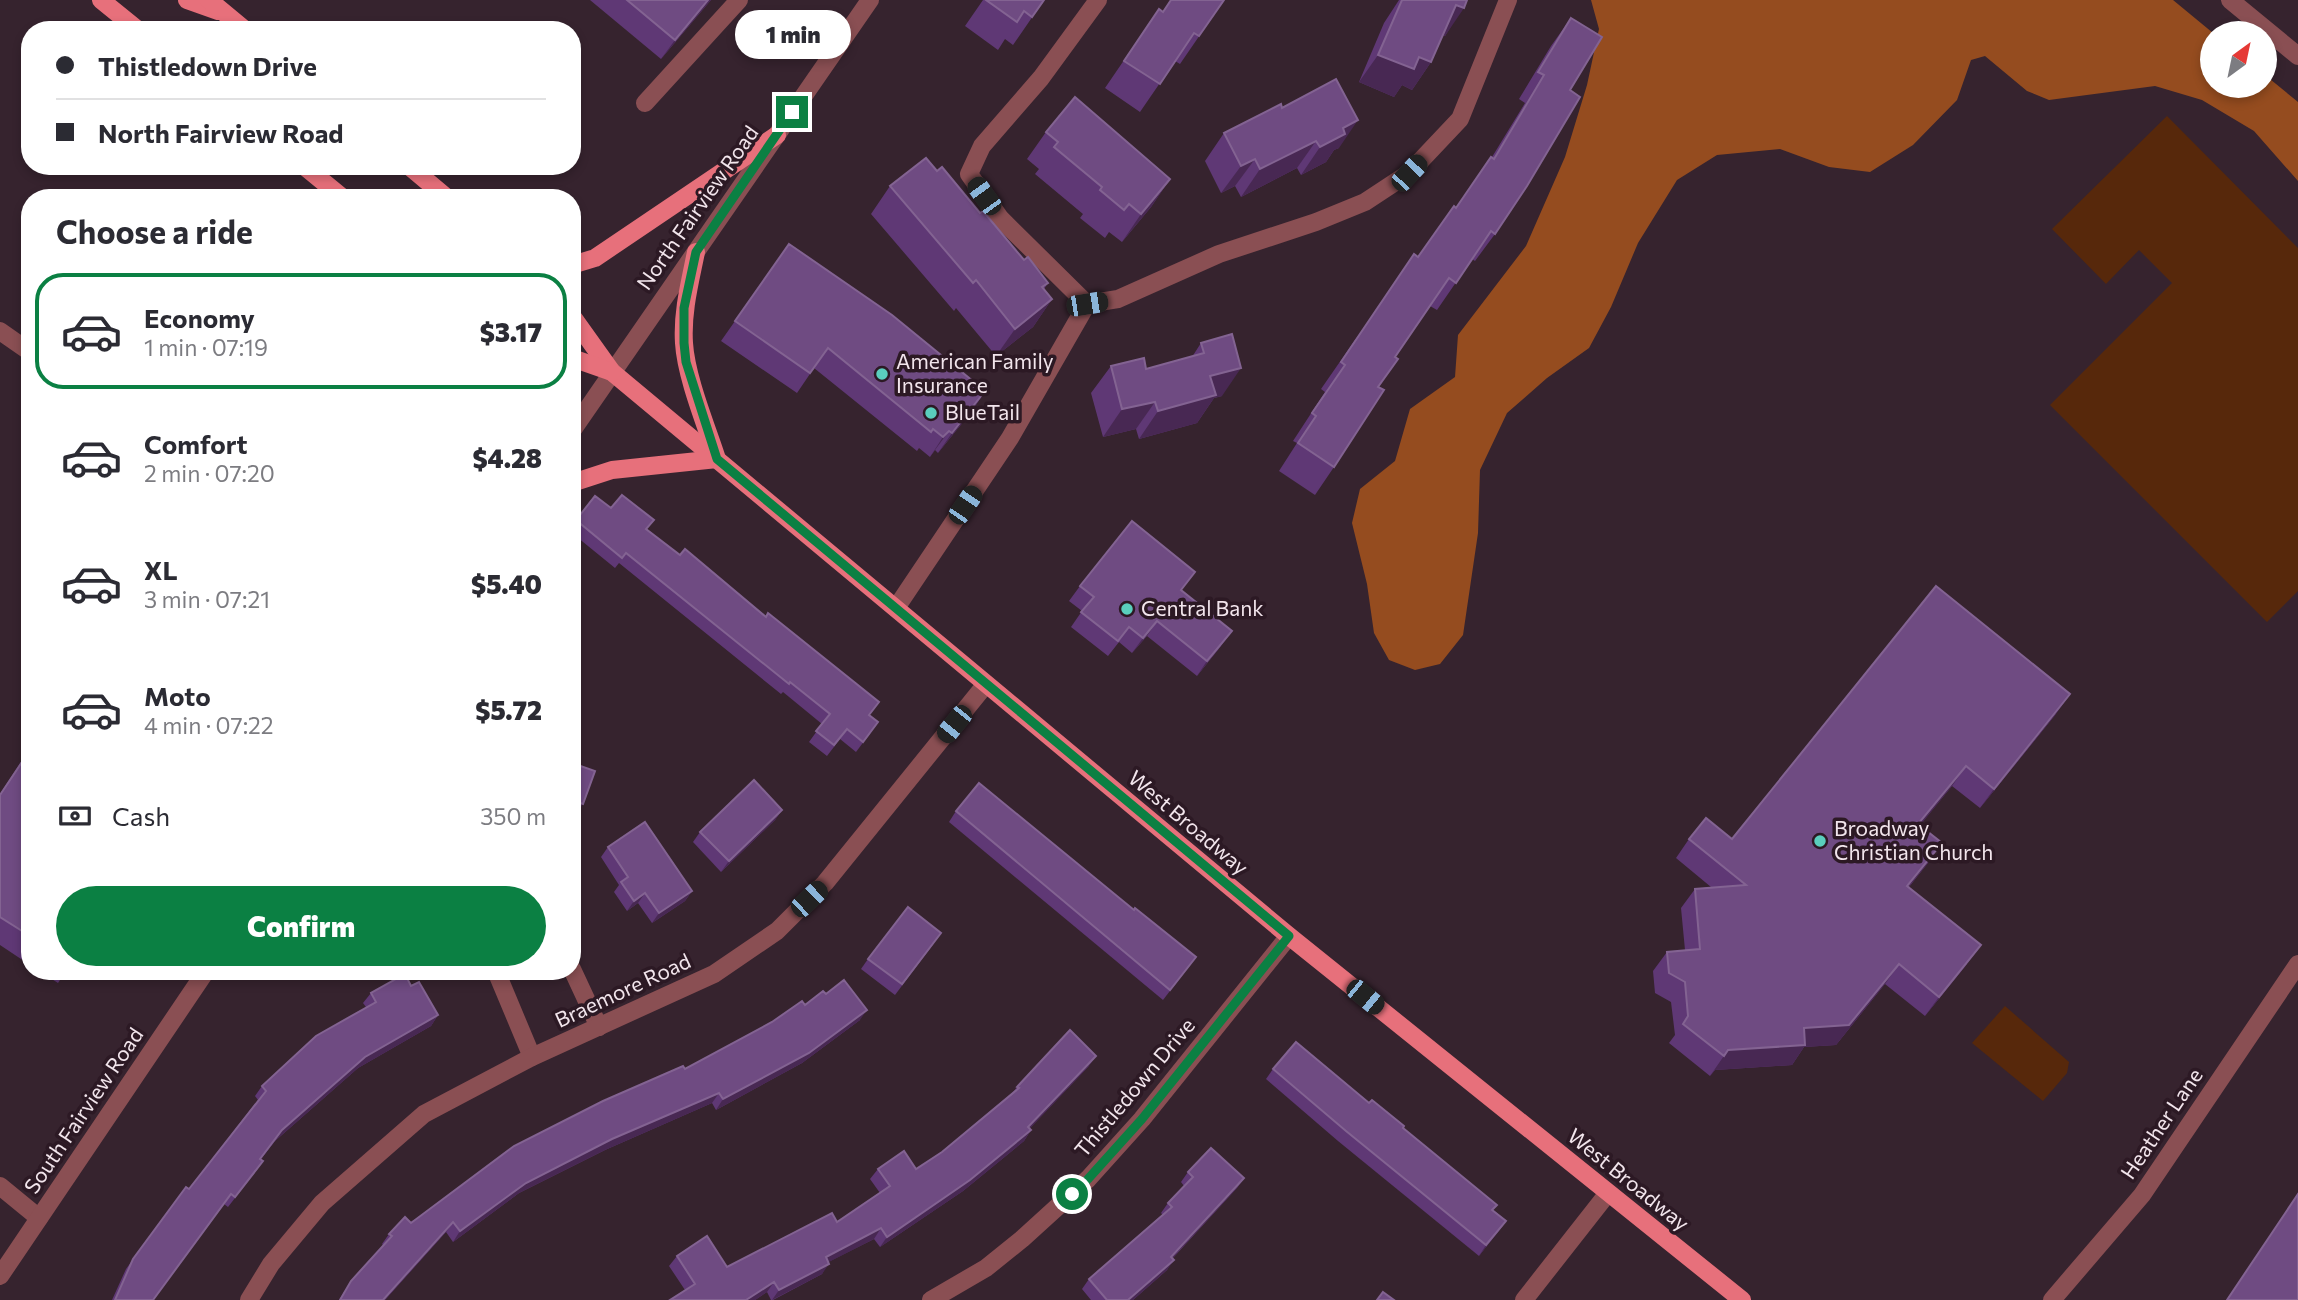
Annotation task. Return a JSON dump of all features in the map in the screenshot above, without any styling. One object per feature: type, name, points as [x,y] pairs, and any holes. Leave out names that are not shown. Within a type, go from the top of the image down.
[{"type":"main road","points":[[101,0],[127,21]]},
{"type":"main road","points":[[187,0],[225,13]]},
{"type":"main road","points":[[209,0],[234,21]]},
{"type":"main road","points":[[581,262],[595,258],[776,135]]},
{"type":"main road","points":[[315,175],[332,189]]},
{"type":"main road","points":[[420,175],[436,189]]},
{"type":"main road","points":[[581,480],[612,470],[717,459],[686,362],[684,343],[684,308],[696,252]]},
{"type":"main road","name":"West Broadway","points":[[581,329],[612,372],[1289,936],[1742,1300]]},
{"type":"main road","name":"West Broadway","points":[[581,361],[612,372]]},
{"type":"street","points":[[645,103],[739,0]]},
{"type":"street","name":"North Fairview Road","points":[[612,372],[870,0]]},
{"type":"street","points":[[1087,304],[1000,218],[968,174],[982,146],[1041,78],[1098,0]]},
{"type":"street","points":[[1087,304],[1118,299],[1219,254],[1365,202],[1409,173],[1460,119],[1508,0]]},
{"type":"street","points":[[2230,0],[2298,56]]},
{"type":"street","points":[[896,608],[1010,438],[1087,304]]},
{"type":"street","points":[[0,331],[21,346]]},
{"type":"street","points":[[581,418],[612,372]]},
{"type":"street","name":"Braemore Road","points":[[250,1300],[271,1264],[322,1203],[424,1114],[532,1057],[714,974],[777,931],[825,883],[986,684]]},
{"type":"street","name":"Thistledown Drive","points":[[931,1300],[986,1268],[1088,1179],[1142,1119],[1289,936]]},
{"type":"street","name":"Heather Lane","points":[[2052,1300],[2142,1195],[2298,964]]},
{"type":"street","name":"South Fairview Road","points":[[0,1276],[200,980]]},
{"type":"street","points":[[500,980],[532,1057]]},
{"type":"street","points":[[577,980],[599,1027]]},
{"type":"street","points":[[0,1186],[39,1218]]},
{"type":"street","points":[[1524,1300],[1608,1193]]},
{"type":"shaded area","points":[[1591,0],[2173,0],[2200,22],[2200,98],[2277,98],[2277,85],[2298,102],[2298,181],[2254,131],[2202,100],[2155,86],[2049,100],[2027,91],[1985,56],[1971,60],[1957,100],[1913,145],[1870,172],[1829,167],[1780,149],[1717,155],[1677,180],[1638,243],[1611,307],[1589,348],[1547,378],[1507,413],[1480,470],[1478,533],[1463,635],[1440,664],[1415,670],[1389,660],[1374,633],[1367,584],[1352,523],[1360,489],[1395,461],[1410,409],[1455,377],[1458,335],[1526,246],[1565,157],[1587,85],[1599,29]]},
{"type":"shaded area","points":[[2167,116],[2298,248],[2298,591],[2267,622],[2050,405],[2172,283],[2139,250],[2106,284],[2052,229]]},
{"type":"shaded area","points":[[2005,1006],[2069,1062],[2067,1073],[2043,1101],[1972,1043]]},
{"type":"building","points":[[627,0],[708,0],[675,40]]},
{"type":"building","points":[[986,0],[1044,0],[1032,17],[1024,11],[1017,22]]},
{"type":"building","points":[[1171,0],[1224,0],[1199,36],[1194,33],[1160,84],[1124,61],[1159,9],[1163,12]]},
{"type":"building","points":[[1402,0],[1467,0],[1464,8],[1456,5],[1431,62],[1419,57],[1414,69],[1378,55]]},
{"type":"building","points":[[1571,18],[1602,37],[1570,90],[1580,97],[1495,234],[1491,231],[1456,283],[1449,278],[1395,357],[1398,359],[1378,387],[1384,390],[1334,467],[1298,443],[1316,416],[1312,413],[1345,365],[1341,362],[1414,254],[1418,257],[1491,157],[1494,159],[1544,75],[1538,72]]},
{"type":"building","points":[[1336,79],[1358,120],[1343,128],[1345,134],[1320,147],[1316,141],[1260,169],[1255,159],[1241,166],[1224,133],[1281,104],[1282,108]]},
{"type":"building","points":[[1075,97],[1170,179],[1141,214],[1129,204],[1124,210],[1100,190],[1102,187],[1054,147],[1058,142],[1046,132]]},
{"type":"building","points":[[926,158],[937,171],[942,167],[980,213],[983,211],[1024,260],[1028,257],[1048,283],[1042,287],[1052,299],[1015,329],[976,280],[973,283],[890,186]]},
{"type":"building","points":[[789,244],[892,315],[985,391],[952,433],[949,431],[943,437],[933,429],[931,432],[828,348],[810,373],[735,321]]},
{"type":"building","points":[[1232,334],[1241,368],[1210,376],[1216,395],[1158,411],[1155,402],[1122,409],[1111,366],[1144,358],[1146,369],[1204,353],[1201,343]]},
{"type":"building","points":[[622,495],[654,520],[646,529],[680,555],[685,549],[766,617],[768,613],[879,702],[869,715],[878,722],[863,742],[847,729],[834,745],[816,731],[830,714],[626,553],[622,558],[581,524],[581,514],[595,496],[611,508]]},
{"type":"building","name":"Central Bank","points":[[1132,521],[1195,572],[1181,590],[1232,631],[1207,661],[1157,621],[1143,638],[1129,627],[1118,641],[1081,612],[1094,597],[1080,586]]},
{"type":"building","name":"Broadway Christian Church","points":[[1936,586],[2070,694],[1994,789],[1966,766],[1918,824],[1942,843],[1907,886],[1981,945],[1939,997],[1899,964],[1849,1025],[1804,1028],[1805,1045],[1728,1050],[1724,1056],[1683,1024],[1688,1016],[1685,982],[1669,973],[1667,952],[1700,949],[1695,889],[1746,885],[1689,839],[1706,818],[1732,839]]},
{"type":"building","points":[[21,764],[21,930],[0,917],[0,795]]},
{"type":"building","points":[[581,766],[595,771],[583,804],[581,803]]},
{"type":"building","points":[[754,780],[782,810],[729,861],[700,832]]},
{"type":"building","points":[[979,783],[1134,910],[1135,908],[1196,957],[1170,990],[956,811]]},
{"type":"building","points":[[645,822],[692,891],[659,913],[645,893],[634,901],[621,882],[628,877],[608,847]]},
{"type":"building","points":[[908,907],[941,933],[902,984],[868,959]]},
{"type":"building","points":[[394,980],[408,980],[411,986],[419,982],[438,1015],[365,1057],[282,1130],[260,1159],[263,1161],[235,1197],[231,1194],[153,1300],[115,1300],[133,1259],[186,1187],[189,1189],[266,1091],[262,1086],[316,1036],[376,1002],[371,993]]},
{"type":"building","points":[[844,980],[867,1010],[809,1053],[723,1099],[719,1093],[612,1139],[526,1183],[460,1231],[453,1222],[383,1300],[340,1300],[351,1281],[392,1236],[389,1234],[405,1217],[411,1223],[514,1146],[603,1101],[683,1066],[685,1069],[772,1022],[802,1001],[805,1005],[823,991],[826,994]]},
{"type":"building","points":[[1070,1030],[1096,1056],[1028,1127],[1031,1130],[970,1180],[887,1237],[881,1228],[826,1257],[829,1264],[779,1290],[774,1282],[746,1300],[670,1300],[695,1284],[677,1256],[707,1236],[727,1267],[832,1213],[837,1222],[890,1186],[878,1169],[904,1151],[916,1169],[942,1152],[1019,1088],[1017,1087]]},
{"type":"building","points":[[1296,1042],[1369,1103],[1372,1100],[1497,1205],[1492,1210],[1506,1221],[1486,1245],[1273,1069]]},
{"type":"building","points":[[1211,1148],[1244,1178],[1171,1257],[1174,1260],[1128,1300],[1107,1300],[1089,1279],[1172,1207],[1168,1203],[1193,1177],[1188,1172]]},
{"type":"building","points":[[2298,1194],[2298,1300],[2227,1300]]},
{"type":"building","points":[[1383,1292],[1394,1300],[1377,1300]]},
{"type":"place","name":"American Family Insurance","points":[[882,374]]},
{"type":"place","name":"BlueTail","points":[[931,413]]},
{"type":"place","name":"Central Bank","points":[[1127,609]]},
{"type":"place","name":"Broadway Christian Church","points":[[1820,841]]},
{"type":"route","points":[[792,112],[696,252],[684,308],[684,343],[686,362],[717,459],[1289,936],[1142,1119],[1072,1194]]}]
